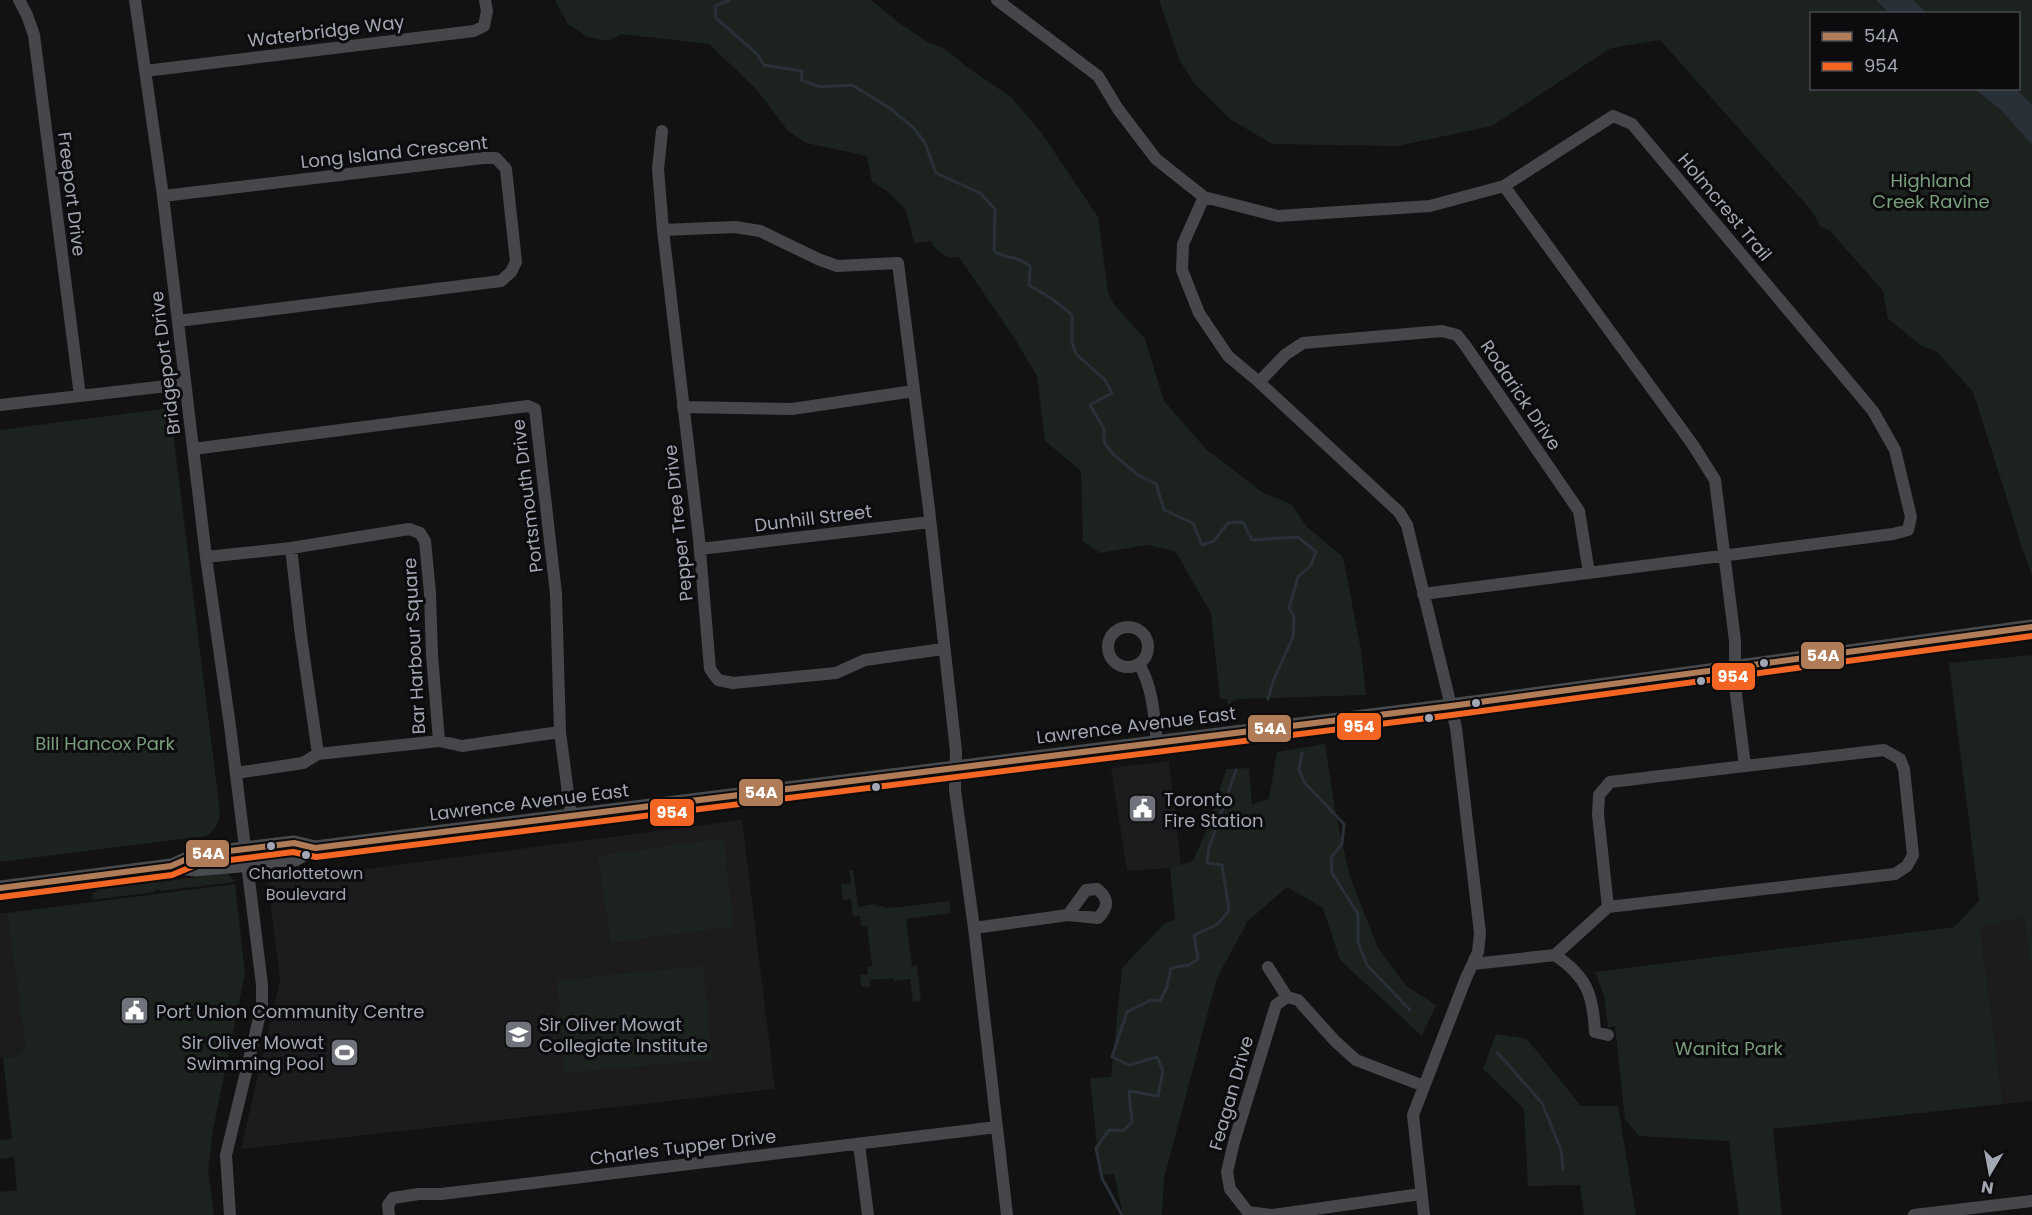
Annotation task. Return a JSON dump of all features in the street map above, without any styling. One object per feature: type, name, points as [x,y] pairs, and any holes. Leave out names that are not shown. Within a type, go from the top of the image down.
[{"type":"main road","name":"Lawrence Avenue East","points":[[171,866],[196,855],[294,843],[315,848],[956,769],[1452,706],[2032,627]]},
{"type":"main road","name":"Lawrence Avenue East","points":[[0,888],[171,866],[196,869],[295,859],[315,848]]},
{"type":"street","name":"Freeport Drive","points":[[19,0],[34,35],[80,396]]},
{"type":"street","name":"Bridgeport Drive","points":[[135,0],[164,196],[206,557],[247,865]]},
{"type":"street","name":"Waterbridge Way","points":[[145,71],[474,31],[484,26],[487,11],[485,0]]},
{"type":"street","name":"Holmcrest Trail","points":[[997,0],[1098,76],[1156,159],[1204,197],[1278,216],[1430,206],[1504,186],[1613,116],[1632,124],[1873,411],[1895,450],[1911,517],[1908,530],[1893,534],[1423,594]]},
{"type":"street","name":"Pepper Tree Drive","points":[[662,130],[658,169],[663,230],[700,549],[710,669],[718,681],[733,683],[836,673],[865,660],[943,649]]},
{"type":"street","name":"Long Island Crescent","points":[[164,196],[483,158],[496,158],[506,169],[516,262],[511,272],[501,282],[178,321]]},
{"type":"street","points":[[1504,186],[1693,445],[1715,480],[1725,555],[1744,766]]},
{"type":"street","points":[[1204,197],[1182,244],[1182,270],[1198,313],[1228,356],[1399,512],[1407,525],[1452,706],[1480,933],[1478,952],[1413,1115],[1424,1215]]},
{"type":"street","points":[[663,230],[735,227],[760,231],[837,266],[898,263],[930,522],[956,769],[955,790],[974,928],[1007,1215]]},
{"type":"street","name":"Rodarick Drive","points":[[1259,382],[1285,355],[1303,343],[1442,330],[1457,335],[1579,511],[1589,573]]},
{"type":"street","points":[[0,405],[185,384]]},
{"type":"street","points":[[683,407],[792,408],[914,391]]},
{"type":"street","name":"Portsmouth Drive","points":[[193,449],[528,406],[535,409],[556,594],[560,732],[571,816]]},
{"type":"street","name":"Dunhill Street","points":[[700,549],[930,522]]},
{"type":"street","name":"Bar Harbour Square","points":[[206,557],[291,548],[409,528],[420,533],[425,541],[440,741],[318,754],[303,763],[236,773]]},
{"type":"street","points":[[291,548],[318,754]]},
{"type":"street","points":[[1139,664],[1147,677],[1151,692],[1157,742]]},
{"type":"street","points":[[440,741],[462,746],[560,732]]},
{"type":"street","points":[[1473,964],[1555,955],[1608,907],[1895,874],[1907,866],[1913,855],[1904,769],[1900,759],[1884,750],[1610,782],[1599,795],[1598,814],[1608,907]]},
{"type":"street","points":[[230,1215],[225,1155],[262,1006],[247,865]]},
{"type":"street","points":[[974,928],[1068,915]]},
{"type":"street","points":[[1555,955],[1566,962],[1582,979],[1591,995],[1595,1032],[1608,1035]]},
{"type":"street","points":[[1268,967],[1287,997],[1298,1000],[1335,1041],[1356,1060],[1424,1086]]},
{"type":"street","name":"Feagan Drive","points":[[1287,997],[1276,1005],[1234,1142],[1227,1172],[1230,1189],[1248,1212],[1272,1215],[1420,1194]]},
{"type":"street","name":"Charles Tupper Drive","points":[[389,1215],[388,1204],[393,1198],[404,1196],[441,1194],[997,1127]]},
{"type":"street","points":[[859,1144],[868,1215]]},
{"type":"street","points":[[1914,1215],[2032,1201]]},
{"type":"shaded area","points":[[1876,0],[1913,0],[1926,12],[1888,12]]},
{"type":"shaded area","points":[[1976,90],[2017,90],[2032,105],[2032,145],[2002,111]]},
{"type":"shaded area","points":[[1169,761],[1181,865],[1127,871],[1111,768]]},
{"type":"shaded area","name":"Sir Oliver Mowat Collegiate Institute","points":[[742,820],[775,1089],[241,1149],[280,980],[268,882]]},
{"type":"shaded area","points":[[0,913],[7,913],[25,1044],[22,1053],[0,1058]]},
{"type":"shaded area","points":[[2024,917],[2030,961],[2032,961],[2032,1101],[2003,1104],[1980,926]]},
{"type":"green space","points":[[555,0],[871,0],[898,22],[928,42],[945,49],[1011,97],[1041,132],[1098,217],[1108,292],[1113,303],[1145,339],[1164,401],[1206,449],[1262,492],[1291,504],[1307,527],[1343,557],[1361,650],[1366,695],[1237,699],[1228,705],[1227,699],[1220,699],[1211,613],[1175,551],[1148,545],[1100,553],[1083,541],[1081,471],[1045,441],[1037,376],[1015,339],[959,257],[949,258],[936,249],[930,241],[914,243],[906,210],[887,191],[872,182],[867,156],[806,143],[788,131],[757,90],[709,44],[621,34],[609,41],[588,37],[568,24]]},
{"type":"green space","name":"Highland Creek Ravine","points":[[1159,0],[2032,0],[2032,576],[1973,392],[1936,351],[1923,347],[1888,319],[1883,291],[1830,231],[1821,227],[1811,210],[1660,40],[1611,48],[1492,126],[1397,146],[1272,144],[1230,119],[1194,83],[1179,59]]},
{"type":"green space","name":"Bill Hancox Park","points":[[170,408],[220,812],[217,824],[205,836],[0,862],[0,430]]},
{"type":"green space","name":"Wanita Park","points":[[2032,655],[2032,961],[2030,961],[2024,917],[1980,927],[2003,1104],[1773,1129],[1782,1215],[1739,1215],[1729,1141],[1639,1136],[1625,1119],[1615,1026],[1608,1028],[1604,995],[1595,972],[1954,927],[1979,901],[1949,663]]},
{"type":"green space","points":[[1325,744],[1335,810],[1350,877],[1378,948],[1406,986],[1436,1005],[1422,1036],[1340,960],[1323,908],[1287,887],[1248,921],[1217,978],[1164,1178],[1162,1215],[1123,1215],[1114,1174],[1100,1175],[1090,1078],[1111,1077],[1122,968],[1163,925],[1175,919],[1170,868],[1193,861],[1210,822],[1226,769],[1249,768],[1252,804],[1269,799],[1277,752]]},
{"type":"green space","points":[[724,838],[733,926],[611,943],[598,856]]},
{"type":"green space","points":[[849,870],[853,870],[858,907],[875,904],[876,907],[892,908],[949,901],[951,913],[906,919],[912,966],[917,965],[921,1001],[913,1002],[910,979],[870,980],[871,986],[861,987],[860,975],[868,974],[867,967],[872,966],[867,926],[861,926],[860,916],[853,917],[851,899],[843,900],[841,884],[851,883]]},
{"type":"green space","points":[[228,874],[235,882],[160,891],[159,889],[155,892],[92,900],[93,893],[99,889]]},
{"type":"green space","points":[[235,884],[245,974],[213,1130],[208,1170],[214,1215],[0,1215],[0,1192],[17,1190],[14,1157],[0,1159],[0,1140],[12,1139],[3,1058],[22,1053],[25,1044],[7,913]]},
{"type":"green space","points":[[703,966],[712,1060],[565,1073],[557,980]]},
{"type":"green space","points":[[1496,1034],[1527,1039],[1581,1106],[1618,1106],[1636,1215],[1584,1215],[1580,1185],[1528,1186],[1524,1109],[1483,1069]]},
{"type":"waterway","points":[[730,0],[715,6],[716,18],[757,54],[764,65],[802,71],[801,80],[820,87],[852,85],[888,107],[914,128],[925,143],[936,173],[980,193],[995,209],[994,251],[1021,260],[1030,266],[1029,285],[1051,298],[1072,315],[1072,343],[1076,354],[1105,380],[1112,393],[1090,405],[1104,429],[1104,442],[1113,454],[1138,475],[1156,484],[1164,510],[1193,523],[1202,545],[1214,541],[1228,523],[1243,522],[1252,540],[1298,537],[1316,552],[1311,565],[1298,577],[1289,608],[1294,617],[1293,637],[1274,679],[1268,699]]},
{"type":"waterway","points":[[1302,753],[1299,769],[1304,782],[1344,824],[1342,844],[1331,858],[1332,873],[1358,914],[1358,943],[1367,965],[1410,1010]]},
{"type":"waterway","points":[[1122,1215],[1102,1178],[1096,1148],[1109,1130],[1123,1131],[1132,1122],[1129,1091],[1158,1096],[1163,1071],[1157,1057],[1129,1065],[1112,1057],[1127,1012],[1151,1000],[1160,1001],[1167,987],[1171,968],[1189,965],[1198,959],[1194,935],[1218,924],[1229,910],[1222,865],[1207,863],[1209,848],[1236,770]]},
{"type":"waterway","points":[[1497,1052],[1542,1103],[1561,1150],[1563,1170]]},
{"type":"transit line","name":"54A","points":[[0,888],[171,866],[196,855],[294,843],[315,848],[1451,706],[2032,627]]},
{"type":"transit line","name":"954","points":[[1,897],[172,875],[198,864],[293,852],[316,857],[1452,715],[2032,636]]},
{"type":"place","name":"Toronto Fire Station","points":[[1143,809]]},
{"type":"place","name":"Charlottetown Boulevard","points":[[306,855]]},
{"type":"place","name":"Port Union Community Centre","points":[[135,1011]]},
{"type":"place","name":"Sir Oliver Mowat Collegiate Institute","points":[[518,1034]]},
{"type":"place","name":"Sir Oliver Mowat Swimming Pool","points":[[345,1052]]}]
